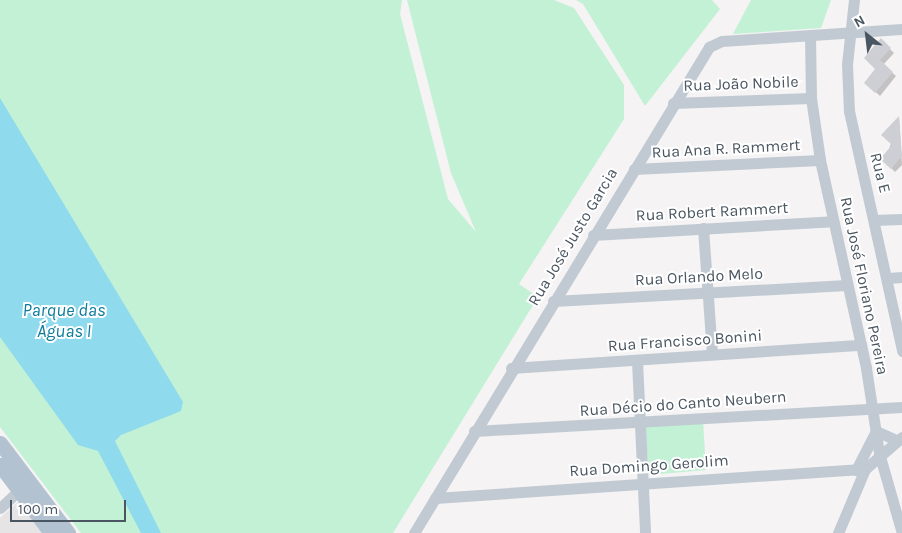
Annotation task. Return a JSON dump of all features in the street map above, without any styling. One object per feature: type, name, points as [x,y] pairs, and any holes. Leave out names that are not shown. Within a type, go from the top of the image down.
[{"type":"main road","points":[[0,443],[68,533]]},
{"type":"main road","points":[[0,465],[51,533]]},
{"type":"street","name":"Rua E","points":[[854,0],[850,31],[849,111],[888,278],[901,344]]},
{"type":"street","points":[[810,36],[850,31],[902,29]]},
{"type":"street","name":"Rua José Floriano Pereira","points":[[810,36],[811,98],[820,160],[861,345],[879,454],[902,533]]},
{"type":"street","name":"Rua José Justo Garcia","points":[[414,533],[511,368],[673,103],[715,43],[810,36]]},
{"type":"street","name":"Rua João Nobile","points":[[673,103],[811,98]]},
{"type":"street","name":"Rua Ana R. Rammert","points":[[634,169],[820,160]]},
{"type":"street","points":[[874,220],[902,219]]},
{"type":"street","name":"Rua Robert Rammert","points":[[593,235],[833,221]]},
{"type":"street","points":[[703,228],[712,354]]},
{"type":"street","points":[[888,278],[902,277]]},
{"type":"street","name":"Rua Orlando Melo","points":[[553,301],[847,286]]},
{"type":"street","name":"Rua Francisco Bonini","points":[[511,368],[861,345]]},
{"type":"street","points":[[637,361],[638,424],[645,533]]},
{"type":"street","name":"Rua Décio do Canto Neubern","points":[[474,431],[638,424],[898,407]]},
{"type":"street","points":[[838,533],[860,469],[876,431],[899,438]]},
{"type":"street","points":[[860,469],[899,438]]},
{"type":"street","name":"Rua Domingo Gerolim","points":[[435,498],[641,482],[860,469]]},
{"type":"street","points":[[0,508],[19,490]]},
{"type":"shaded area","points":[[20,500],[45,533],[0,533],[0,518]]},
{"type":"green space","points":[[0,0],[402,0],[400,14],[448,199],[476,232],[451,173],[407,0],[554,0],[574,8],[624,85],[624,119],[519,284],[538,297],[393,533],[81,533],[0,427]]},
{"type":"green space","points":[[576,0],[712,0],[720,9],[645,106],[583,4]]},
{"type":"green space","points":[[751,0],[831,0],[821,28],[733,34]]},
{"type":"green space","points":[[703,421],[706,470],[649,475],[645,426]]},
{"type":"water","name":"Parque das Águas I","points":[[0,98],[183,402],[181,411],[121,435],[115,441],[161,533],[141,533],[98,451],[78,445],[0,337]]},
{"type":"building","points":[[881,38],[891,48],[880,60],[893,72],[875,93],[864,83],[875,69],[864,58]]},
{"type":"building","points":[[899,116],[902,156],[891,169],[880,159],[892,145],[881,135]]}]
